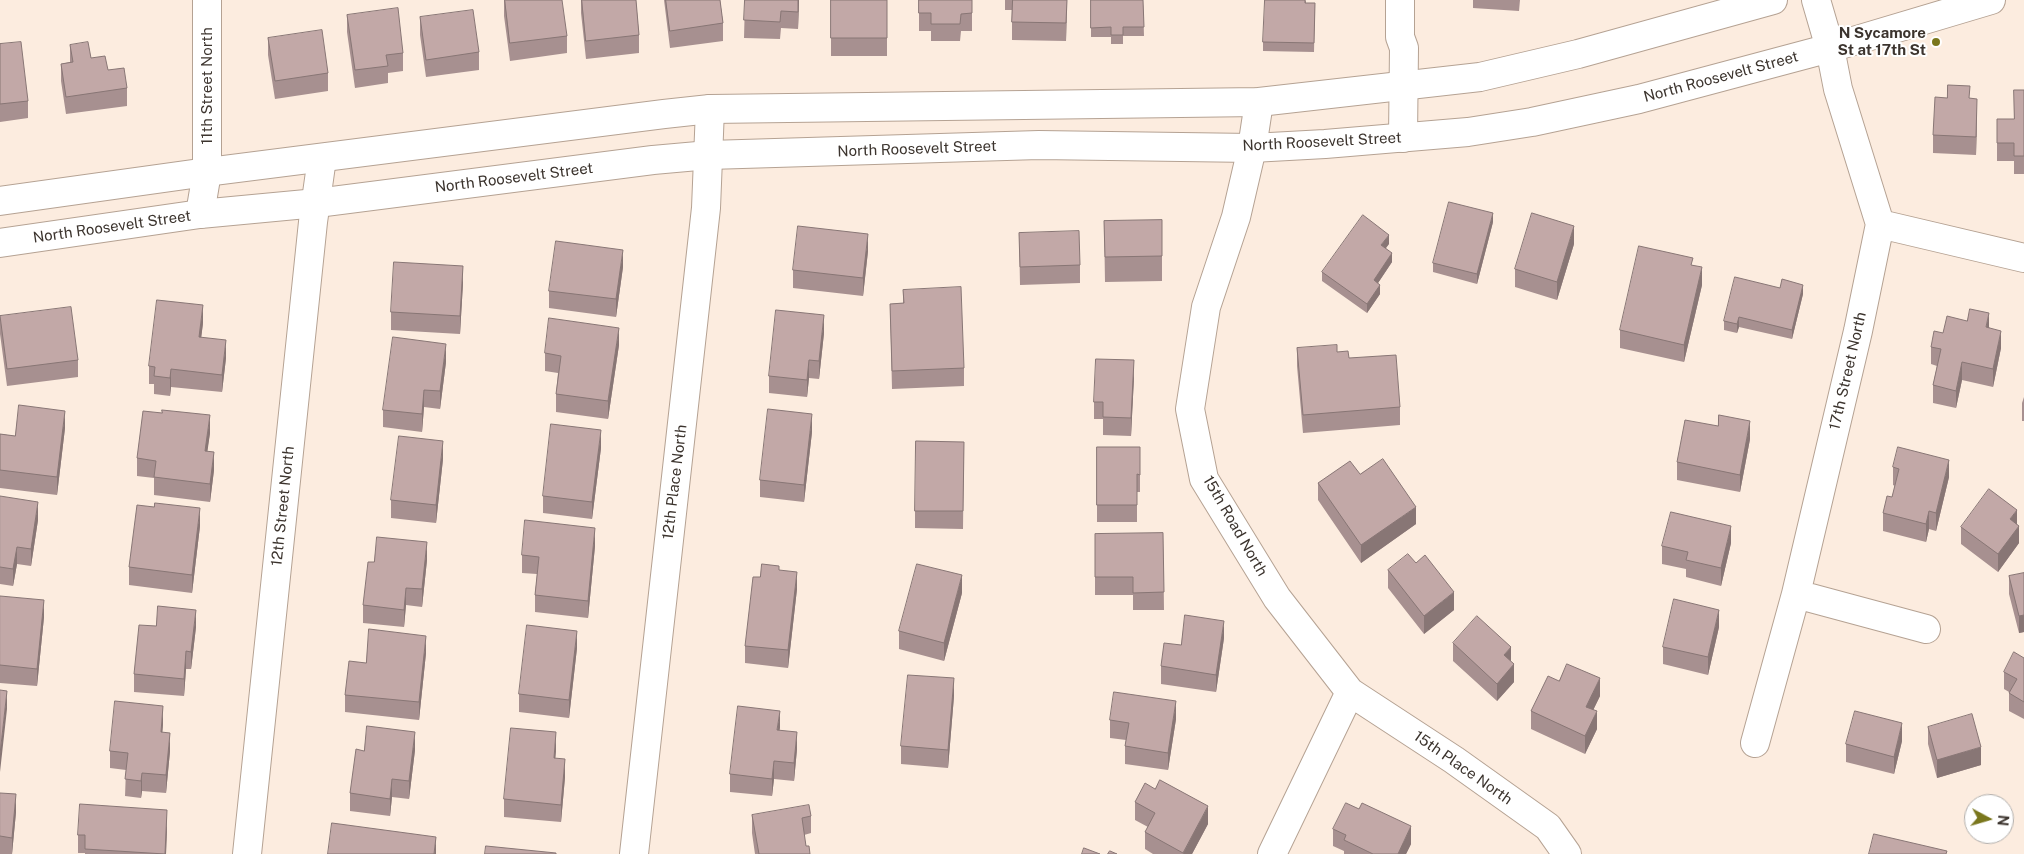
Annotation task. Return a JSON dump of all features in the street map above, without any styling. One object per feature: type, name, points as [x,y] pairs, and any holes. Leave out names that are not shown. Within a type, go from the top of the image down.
[{"type":"street","name":"11th Street North","points":[[207,0],[207,172]]},
{"type":"street","points":[[1400,0],[1400,37],[1404,48],[1403,138]]},
{"type":"street","points":[[0,201],[207,172],[710,109],[1259,102],[1403,87],[1480,77],[1529,66],[1773,0]]},
{"type":"street","name":"17th Street North","points":[[1754,743],[1796,594],[1858,331],[1880,224],[1841,98],[1830,48],[1816,0]]},
{"type":"street","name":"North Roosevelt Street","points":[[0,243],[200,214],[317,203],[653,160],[708,155],[1039,145],[1252,148],[1468,132],[1586,112],[1830,48],[1991,0]]},
{"type":"street","name":"15th Road North","points":[[1259,102],[1252,148],[1236,217],[1206,307],[1190,409],[1204,479],[1277,598],[1350,692]]},
{"type":"street","name":"12th Place North","points":[[634,854],[706,208],[710,109]]},
{"type":"street","name":"12th Street North","points":[[248,854],[313,222],[322,158]]},
{"type":"street","points":[[200,214],[207,172]]},
{"type":"street","points":[[1880,224],[2024,258]]},
{"type":"street","points":[[1796,594],[1926,629]]},
{"type":"street","points":[[1272,854],[1350,692]]},
{"type":"street","name":"15th Place North","points":[[1350,692],[1454,760],[1548,828],[1567,854]]},
{"type":"building","points":[[505,0],[562,0],[567,36],[510,43]]},
{"type":"building","points":[[582,0],[636,0],[639,35],[586,41]]},
{"type":"building","points":[[666,0],[720,0],[723,23],[670,31]]},
{"type":"building","points":[[745,0],[798,0],[798,12],[781,11],[780,22],[744,20]]},
{"type":"building","points":[[831,0],[887,0],[887,38],[831,38]]},
{"type":"building","points":[[919,0],[972,0],[972,13],[961,14],[960,24],[931,24],[931,13],[919,13]]},
{"type":"building","points":[[1013,0],[1067,0],[1066,23],[1012,22]]},
{"type":"building","points":[[1091,0],[1143,0],[1144,27],[1123,27],[1123,35],[1111,35],[1111,27],[1091,28]]},
{"type":"building","points":[[1265,0],[1305,0],[1305,3],[1315,3],[1314,43],[1263,42]]},
{"type":"building","points":[[398,8],[403,53],[386,55],[388,66],[355,70],[347,15]]},
{"type":"building","points":[[473,10],[479,52],[426,60],[420,17]]},
{"type":"building","points":[[322,30],[328,73],[275,81],[268,38]]},
{"type":"building","points":[[21,42],[28,101],[0,104],[0,44]]},
{"type":"building","points":[[88,42],[91,58],[105,56],[108,70],[124,68],[127,88],[66,97],[61,64],[73,62],[70,45]]},
{"type":"building","points":[[1948,85],[1970,86],[1969,98],[1977,99],[1976,137],[1933,135],[1935,97],[1947,98]]},
{"type":"building","points":[[2014,90],[2024,90],[2024,156],[2014,156],[2014,143],[1997,143],[1997,119],[2014,119]]},
{"type":"building","points":[[1449,202],[1493,213],[1477,274],[1433,263]]},
{"type":"building","points":[[1532,213],[1574,226],[1557,282],[1515,269]]},
{"type":"building","points":[[1363,215],[1389,235],[1381,245],[1392,253],[1374,280],[1380,285],[1367,304],[1322,272]]},
{"type":"building","points":[[1162,220],[1162,256],[1105,257],[1104,221]]},
{"type":"building","points":[[798,226],[868,234],[863,278],[793,270]]},
{"type":"building","points":[[1079,231],[1080,265],[1020,267],[1019,233]]},
{"type":"building","points":[[556,241],[623,250],[616,299],[549,291]]},
{"type":"building","points":[[1639,246],[1693,258],[1691,265],[1702,267],[1684,345],[1620,330]]},
{"type":"building","points":[[394,262],[463,266],[460,316],[391,312]]},
{"type":"building","points":[[1735,277],[1780,288],[1782,279],[1803,285],[1792,330],[1739,317],[1737,324],[1724,321]]},
{"type":"building","points":[[961,287],[964,368],[892,371],[890,304],[904,303],[903,290]]},
{"type":"building","points":[[157,300],[203,305],[199,337],[226,340],[222,375],[171,369],[170,378],[154,376],[155,367],[149,366]]},
{"type":"building","points":[[71,307],[78,360],[7,369],[0,316]]},
{"type":"building","points":[[1970,309],[1989,313],[1986,327],[2001,331],[1993,369],[1962,362],[1956,391],[1933,385],[1941,349],[1931,347],[1934,331],[1943,333],[1947,316],[1967,321]]},
{"type":"building","points":[[776,310],[824,315],[819,361],[809,360],[807,380],[769,376]]},
{"type":"building","points":[[549,318],[619,328],[608,401],[556,394],[561,356],[545,353]]},
{"type":"building","points":[[393,337],[446,344],[440,391],[424,390],[422,414],[383,410]]},
{"type":"building","points":[[1337,345],[1337,352],[1348,351],[1349,358],[1396,355],[1400,407],[1303,415],[1297,348]]},
{"type":"building","points":[[1096,359],[1134,360],[1131,418],[1103,417],[1103,402],[1094,402]]},
{"type":"building","points":[[19,405],[65,411],[57,477],[0,470],[0,434],[15,436]]},
{"type":"building","points":[[768,409],[812,414],[804,485],[760,480]]},
{"type":"building","points":[[162,410],[210,415],[205,451],[214,452],[210,484],[154,477],[156,461],[137,458],[143,411],[162,413]]},
{"type":"building","points":[[1719,415],[1750,421],[1740,475],[1677,462],[1685,420],[1718,426]]},
{"type":"building","points":[[551,424],[601,430],[592,502],[543,496]]},
{"type":"building","points":[[399,436],[443,441],[436,505],[391,500]]},
{"type":"building","points":[[916,441],[964,442],[963,511],[915,511]]},
{"type":"building","points":[[1097,447],[1140,447],[1140,475],[1137,474],[1137,505],[1097,505]]},
{"type":"building","points":[[1898,447],[1949,460],[1936,513],[1929,511],[1926,524],[1883,513],[1887,496],[1892,497],[1899,469],[1893,467]]},
{"type":"building","points":[[1383,459],[1416,507],[1361,545],[1318,483],[1350,461],[1360,474]]},
{"type":"building","points":[[1989,489],[2017,510],[2010,519],[2019,526],[1998,554],[1961,527]]},
{"type":"building","points":[[0,496],[38,502],[31,549],[17,547],[13,569],[0,567]]},
{"type":"building","points":[[155,503],[200,508],[192,575],[129,567],[137,505],[154,507]]},
{"type":"building","points":[[1671,512],[1731,526],[1721,568],[1686,560],[1688,552],[1662,546]]},
{"type":"building","points":[[525,520],[595,528],[588,601],[535,595],[539,557],[522,555]]},
{"type":"building","points":[[1163,533],[1164,592],[1133,593],[1133,577],[1095,577],[1095,534]]},
{"type":"building","points":[[377,537],[427,542],[422,589],[406,588],[404,610],[363,605],[368,562],[374,562]]},
{"type":"building","points":[[1408,554],[1416,563],[1425,555],[1454,592],[1424,616],[1388,570]]},
{"type":"building","points":[[762,564],[779,566],[779,570],[797,572],[788,650],[745,646],[753,577],[760,577]]},
{"type":"building","points":[[917,564],[962,575],[944,643],[899,631]]},
{"type":"building","points":[[2024,573],[2024,615],[2019,616],[2009,576]]},
{"type":"building","points":[[0,596],[44,600],[37,669],[0,665]]},
{"type":"building","points":[[1674,599],[1719,610],[1708,657],[1663,647]]},
{"type":"building","points":[[158,606],[196,610],[191,652],[186,651],[184,679],[134,674],[139,625],[156,626]]},
{"type":"building","points":[[1185,615],[1224,621],[1216,675],[1161,666],[1164,643],[1181,645]]},
{"type":"building","points":[[1477,616],[1511,647],[1504,655],[1514,664],[1497,684],[1453,643]]},
{"type":"building","points":[[527,625],[577,631],[569,700],[519,694]]},
{"type":"building","points":[[369,629],[426,636],[419,702],[345,695],[349,661],[366,663]]},
{"type":"building","points":[[2014,652],[2024,658],[2024,702],[2009,693],[2017,679],[2004,672]]},
{"type":"building","points":[[1567,664],[1600,678],[1586,707],[1597,711],[1585,736],[1531,711],[1548,676],[1559,681]]},
{"type":"building","points":[[908,675],[954,678],[948,750],[901,746]]},
{"type":"building","points":[[0,690],[7,691],[0,754]]},
{"type":"building","points":[[1114,692],[1176,701],[1168,753],[1125,746],[1129,723],[1110,720]]},
{"type":"building","points":[[115,701],[163,706],[161,732],[170,733],[166,775],[142,773],[141,781],[125,779],[128,753],[110,751]]},
{"type":"building","points":[[738,706],[780,711],[777,730],[797,732],[794,763],[774,761],[772,779],[730,774]]},
{"type":"building","points":[[1855,711],[1902,723],[1894,757],[1846,744]]},
{"type":"building","points":[[1972,714],[1981,747],[1937,760],[1928,727]]},
{"type":"building","points":[[367,726],[415,732],[409,781],[392,779],[390,799],[350,793],[356,749],[364,751]]},
{"type":"building","points":[[511,728],[556,732],[554,758],[565,759],[561,805],[504,799]]},
{"type":"building","points":[[1160,780],[1208,806],[1183,853],[1145,832],[1155,813],[1135,802],[1145,783],[1155,789]]},
{"type":"building","points":[[0,793],[16,794],[12,838],[0,836]]},
{"type":"building","points":[[1346,803],[1359,809],[1362,803],[1411,826],[1398,854],[1373,854],[1344,840],[1346,835],[1333,829]]},
{"type":"building","points":[[80,804],[167,810],[165,854],[85,849],[85,835],[78,835]]},
{"type":"building","points":[[809,805],[811,816],[802,818],[806,846],[809,846],[810,854],[759,854],[752,815]]},
{"type":"building","points":[[332,823],[436,837],[434,854],[328,854]]},
{"type":"building","points":[[1874,834],[1947,851],[1946,854],[1869,854]]},
{"type":"building","points":[[486,846],[556,853],[556,854],[485,854]]},
{"type":"building","points":[[1084,848],[1100,854],[1082,854]]},
{"type":"place","name":"N Sycamore St at 17th St","points":[[1936,42]]}]
